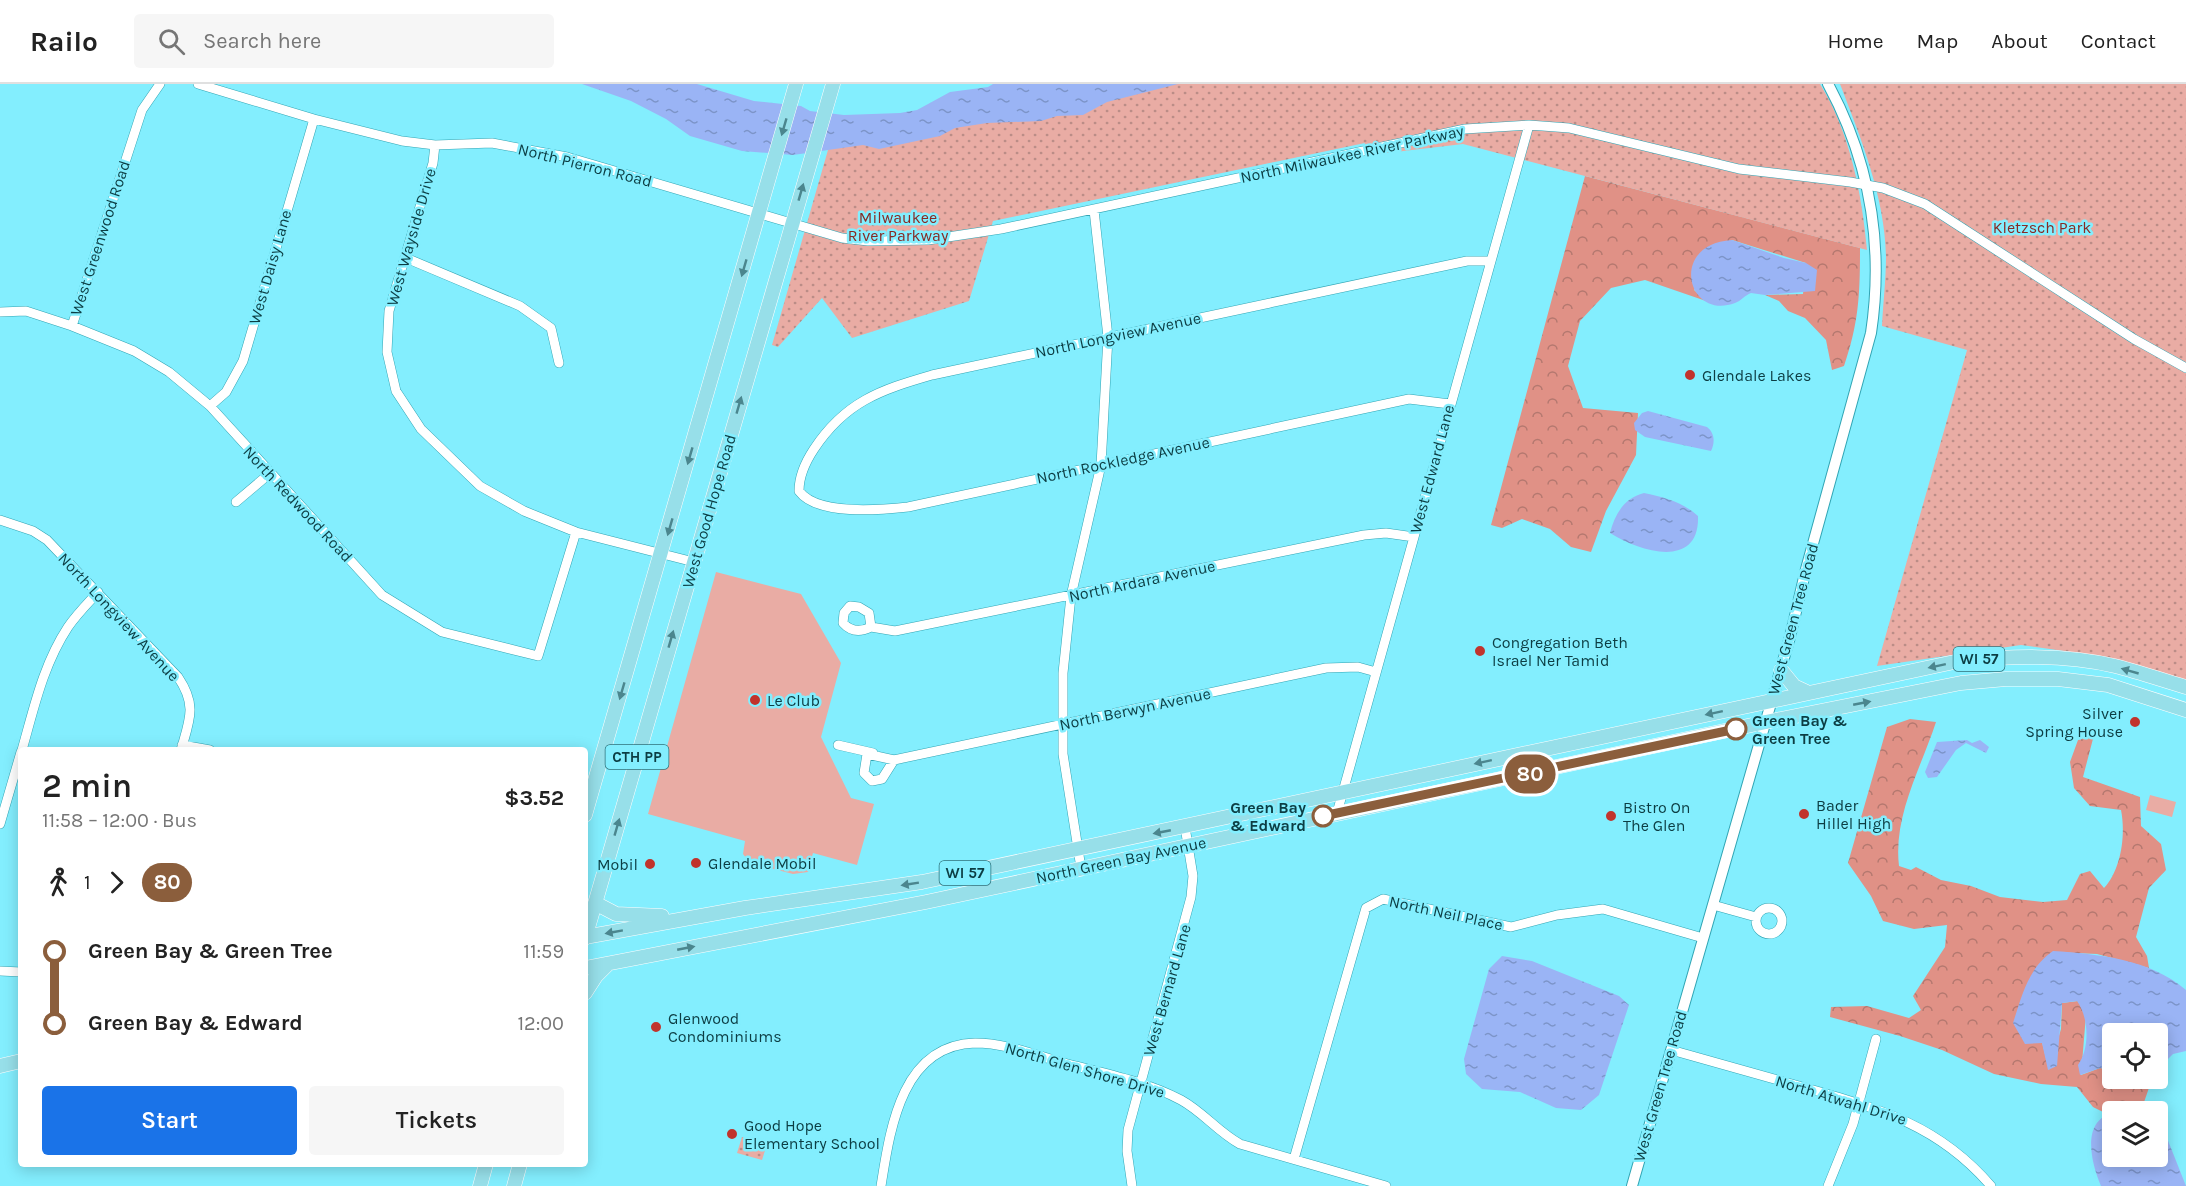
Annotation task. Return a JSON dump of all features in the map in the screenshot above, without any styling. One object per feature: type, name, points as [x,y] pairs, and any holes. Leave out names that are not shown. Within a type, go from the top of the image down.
[{"type":"main road","name":"West Good Hope Road","points":[[588,805],[794,89]]},
{"type":"main road","name":"West Good Hope Road","points":[[588,927],[831,91]]},
{"type":"main road","name":"North Green Bay Avenue","points":[[588,936],[718,913],[922,882],[1959,661],[2006,657],[2057,658],[2114,666],[2186,687]]},
{"type":"main road","points":[[1781,670],[1794,686],[1809,693]]},
{"type":"main road","name":"North Green Bay Avenue","points":[[588,967],[926,902],[1766,722],[1961,683],[2006,679],[2058,679],[2108,685],[2186,710]]},
{"type":"main road","points":[[595,903],[604,910],[624,916],[718,913]]},
{"type":"main road","points":[[588,988],[608,963]]},
{"type":"main road","points":[[0,1066],[18,1062]]},
{"type":"main road","points":[[480,1186],[485,1167]]},
{"type":"main road","points":[[514,1186],[519,1167]]},
{"type":"street","name":"West Greenwood Road","points":[[0,312],[26,311],[72,326],[142,110],[160,84]]},
{"type":"street","name":"North Pierron Road","points":[[198,84],[314,119],[402,141],[435,145],[492,143],[567,157],[760,212]]},
{"type":"street","name":"West Green Tree Road","points":[[1632,1186],[1781,670],[1870,333],[1876,294],[1877,258],[1873,213],[1858,150],[1828,84]]},
{"type":"street","name":"West Daisy Lane","points":[[210,406],[226,392],[243,361],[314,119]]},
{"type":"street","name":"North Milwaukee River Parkway","points":[[760,212],[842,238],[901,242],[961,236],[1094,210],[1465,129],[1529,125],[1593,132],[1739,169],[1866,184],[1925,204],[2134,339],[2186,368]]},
{"type":"street","name":"West Edward Lane","points":[[1337,813],[1529,125]]},
{"type":"street","name":"West Wayside Drive","points":[[435,145],[433,163],[389,311],[387,352],[396,391],[421,429],[480,486],[524,511],[576,532],[694,562]]},
{"type":"street","points":[[1081,868],[1066,777],[1062,725],[1066,628],[1071,596],[1101,465],[1108,337],[1094,210]]},
{"type":"street","points":[[406,258],[520,306],[551,328],[559,363]]},
{"type":"street","name":"North Longview Avenue","points":[[799,491],[806,462],[821,439],[846,410],[861,401],[932,375],[1467,261],[1490,261]]},
{"type":"street","name":"North Redwood Road","points":[[72,326],[134,351],[168,372],[210,406],[268,474],[382,595],[442,632],[538,656],[576,532]]},
{"type":"street","name":"North Rockledge Avenue","points":[[799,491],[804,498],[855,510],[908,507],[1409,399],[1450,404]]},
{"type":"street","points":[[236,502],[268,474]]},
{"type":"street","name":"North Longview Avenue","points":[[0,520],[33,531],[47,540],[178,677],[189,693],[191,710],[181,747]]},
{"type":"street","name":"North Ardara Avenue","points":[[871,627],[883,631],[915,629],[1364,535],[1386,533],[1414,537]]},
{"type":"street","points":[[22,747],[44,674],[54,650],[69,625],[98,592]]},
{"type":"street","name":"North Berwyn Avenue","points":[[894,760],[1326,669],[1358,667],[1376,672]]},
{"type":"street","points":[[838,745],[873,753],[894,760],[882,779],[872,781],[866,776],[863,768],[865,758],[873,753]]},
{"type":"street","points":[[0,824],[18,761]]},
{"type":"street","name":"West Bernard Lane","points":[[1132,1186],[1127,1151],[1128,1130],[1189,912],[1193,876],[1185,827]]},
{"type":"street","name":"North Neil Place","points":[[1294,1159],[1366,908],[1383,899],[1511,927],[1557,915],[1603,909],[1702,938]]},
{"type":"street","points":[[1713,905],[1756,917]]},
{"type":"street","points":[[0,971],[18,972]]},
{"type":"street","points":[[1828,1186],[1842,1155],[1859,1103],[1876,1039]]},
{"type":"street","name":"North Glen Shore Drive","points":[[881,1186],[901,1099],[920,1068],[943,1051],[973,1043],[1004,1046],[1141,1084],[1183,1101],[1224,1135],[1240,1144],[1386,1186]]},
{"type":"street","name":"North Atwahl Drive","points":[[1671,1050],[1888,1112],[1937,1136],[1967,1160],[1992,1186]]},
{"type":"green space","name":"Milwaukee River Parkway","points":[[1075,84],[1820,84],[1839,122],[1853,164],[1862,207],[1867,250],[1463,144],[1361,156],[1365,143],[993,221],[969,301],[852,338],[822,298],[778,347],[772,345],[834,129]]},
{"type":"green space","name":"Kletzsch Park","points":[[1840,84],[2186,84],[2186,680],[2107,657],[2021,645],[1877,666],[1967,350],[1882,326],[1886,274],[1885,235],[1877,190]]},
{"type":"green space","points":[[1585,176],[1860,248],[1859,294],[1853,335],[1844,366],[1832,370],[1826,340],[1805,318],[1788,311],[1779,301],[1765,295],[1803,294],[1806,263],[1732,240],[1694,290],[1706,301],[1645,280],[1611,288],[1580,321],[1568,366],[1583,408],[1638,413],[1636,455],[1606,511],[1591,552],[1571,547],[1550,529],[1522,519],[1502,528],[1491,525]]},
{"type":"green space","name":"Le Club","points":[[716,572],[801,594],[841,663],[821,737],[851,798],[874,804],[857,865],[813,853],[808,872],[793,874],[750,863],[743,854],[745,841],[648,814]]},
{"type":"green space","points":[[1910,719],[1936,722],[1904,811],[1898,847],[1899,866],[1911,870],[1916,867],[1941,880],[1971,886],[2000,897],[2043,902],[2067,900],[2080,874],[2090,871],[2104,888],[2115,872],[2121,852],[2123,830],[2121,810],[2090,806],[2074,788],[2070,762],[2078,740],[2094,735],[2083,777],[2140,797],[2141,826],[2161,844],[2166,870],[2149,888],[2136,937],[2147,956],[2149,968],[2097,954],[2053,952],[2042,1042],[2049,1070],[2061,1029],[2062,1003],[2078,1001],[2086,1015],[2081,1075],[2102,1068],[2102,1089],[2149,1089],[2144,1101],[2102,1101],[2102,1112],[2093,1107],[2077,1087],[2041,1084],[1994,1074],[1942,1050],[1830,1017],[1831,1007],[1867,1006],[1909,1018],[1921,1010],[1913,996],[1945,947],[1947,925],[1914,929],[1883,921],[1871,896],[1848,863],[1887,727]]},
{"type":"green space","points":[[2150,795],[2176,802],[2172,817],[2146,810]]},
{"type":"green space","points":[[742,1137],[767,1144],[762,1160],[737,1153]]},
{"type":"water","points":[[582,84],[697,84],[754,101],[801,106],[810,111],[844,115],[900,113],[917,110],[950,92],[988,87],[993,84],[1178,84],[1107,102],[1083,115],[955,128],[940,136],[879,149],[863,145],[793,155],[742,151],[690,136],[666,119],[631,101]]},
{"type":"water","points":[[1732,240],[1806,263],[1817,270],[1815,291],[1765,295],[1751,293],[1735,303],[1718,306],[1705,301],[1696,292],[1692,280],[1692,266],[1699,254],[1712,245]]},
{"type":"water","points":[[1648,411],[1707,427],[1714,438],[1711,451],[1645,437],[1635,430],[1634,423],[1642,413]]},
{"type":"water","points":[[1644,493],[1665,498],[1698,516],[1696,533],[1689,544],[1679,550],[1666,552],[1637,546],[1610,533],[1621,508],[1637,495]]},
{"type":"water","points":[[1967,740],[1972,743],[1980,740],[1989,747],[1986,753],[1966,743],[1956,750],[1937,777],[1928,778],[1925,772],[1937,742]]},
{"type":"water","points":[[2053,951],[2105,956],[2140,965],[2172,980],[2186,990],[2186,1051],[2173,1054],[2168,1059],[2168,1023],[2102,1023],[2102,1068],[2080,1075],[2078,1065],[2086,1042],[2084,1016],[2077,1001],[2062,1003],[2057,1066],[2048,1070],[2042,1043],[2025,1044],[2013,1023],[2032,974],[2044,958]]},
{"type":"water","points":[[1502,956],[1532,961],[1619,996],[1629,1005],[1599,1095],[1581,1110],[1556,1108],[1520,1092],[1482,1089],[1466,1074],[1464,1059],[1489,969]]},
{"type":"water","points":[[2102,1118],[2102,1167],[2168,1167],[2168,1141],[2186,1186],[2101,1186],[2094,1167],[2091,1145],[2096,1125]]},
{"type":"bus line","name":"80","points":[[1323,816],[1736,729]]},
{"type":"place","name":"Glendale Lakes","points":[[1690,375]]},
{"type":"place","name":"Congregation Beth Israel Ner Tamid","points":[[1480,651]]},
{"type":"place","name":"Le Club","points":[[755,700]]},
{"type":"place","name":"Silver Spring House","points":[[2135,722]]},
{"type":"place","name":"Green Bay & Green Tree","points":[[1736,729]]},
{"type":"place","name":"Bader Hillel High","points":[[1804,814]]},
{"type":"place","name":"Green Bay & Edward","points":[[1323,816]]},
{"type":"place","name":"Bistro On The Glen","points":[[1611,816]]},
{"type":"place","name":"Glendale Mobil","points":[[696,863]]},
{"type":"place","name":"Mobil","points":[[650,864]]},
{"type":"place","name":"Glenwood Condominiums","points":[[656,1027]]},
{"type":"place","name":"Good Hope Elementary School","points":[[732,1134]]}]
